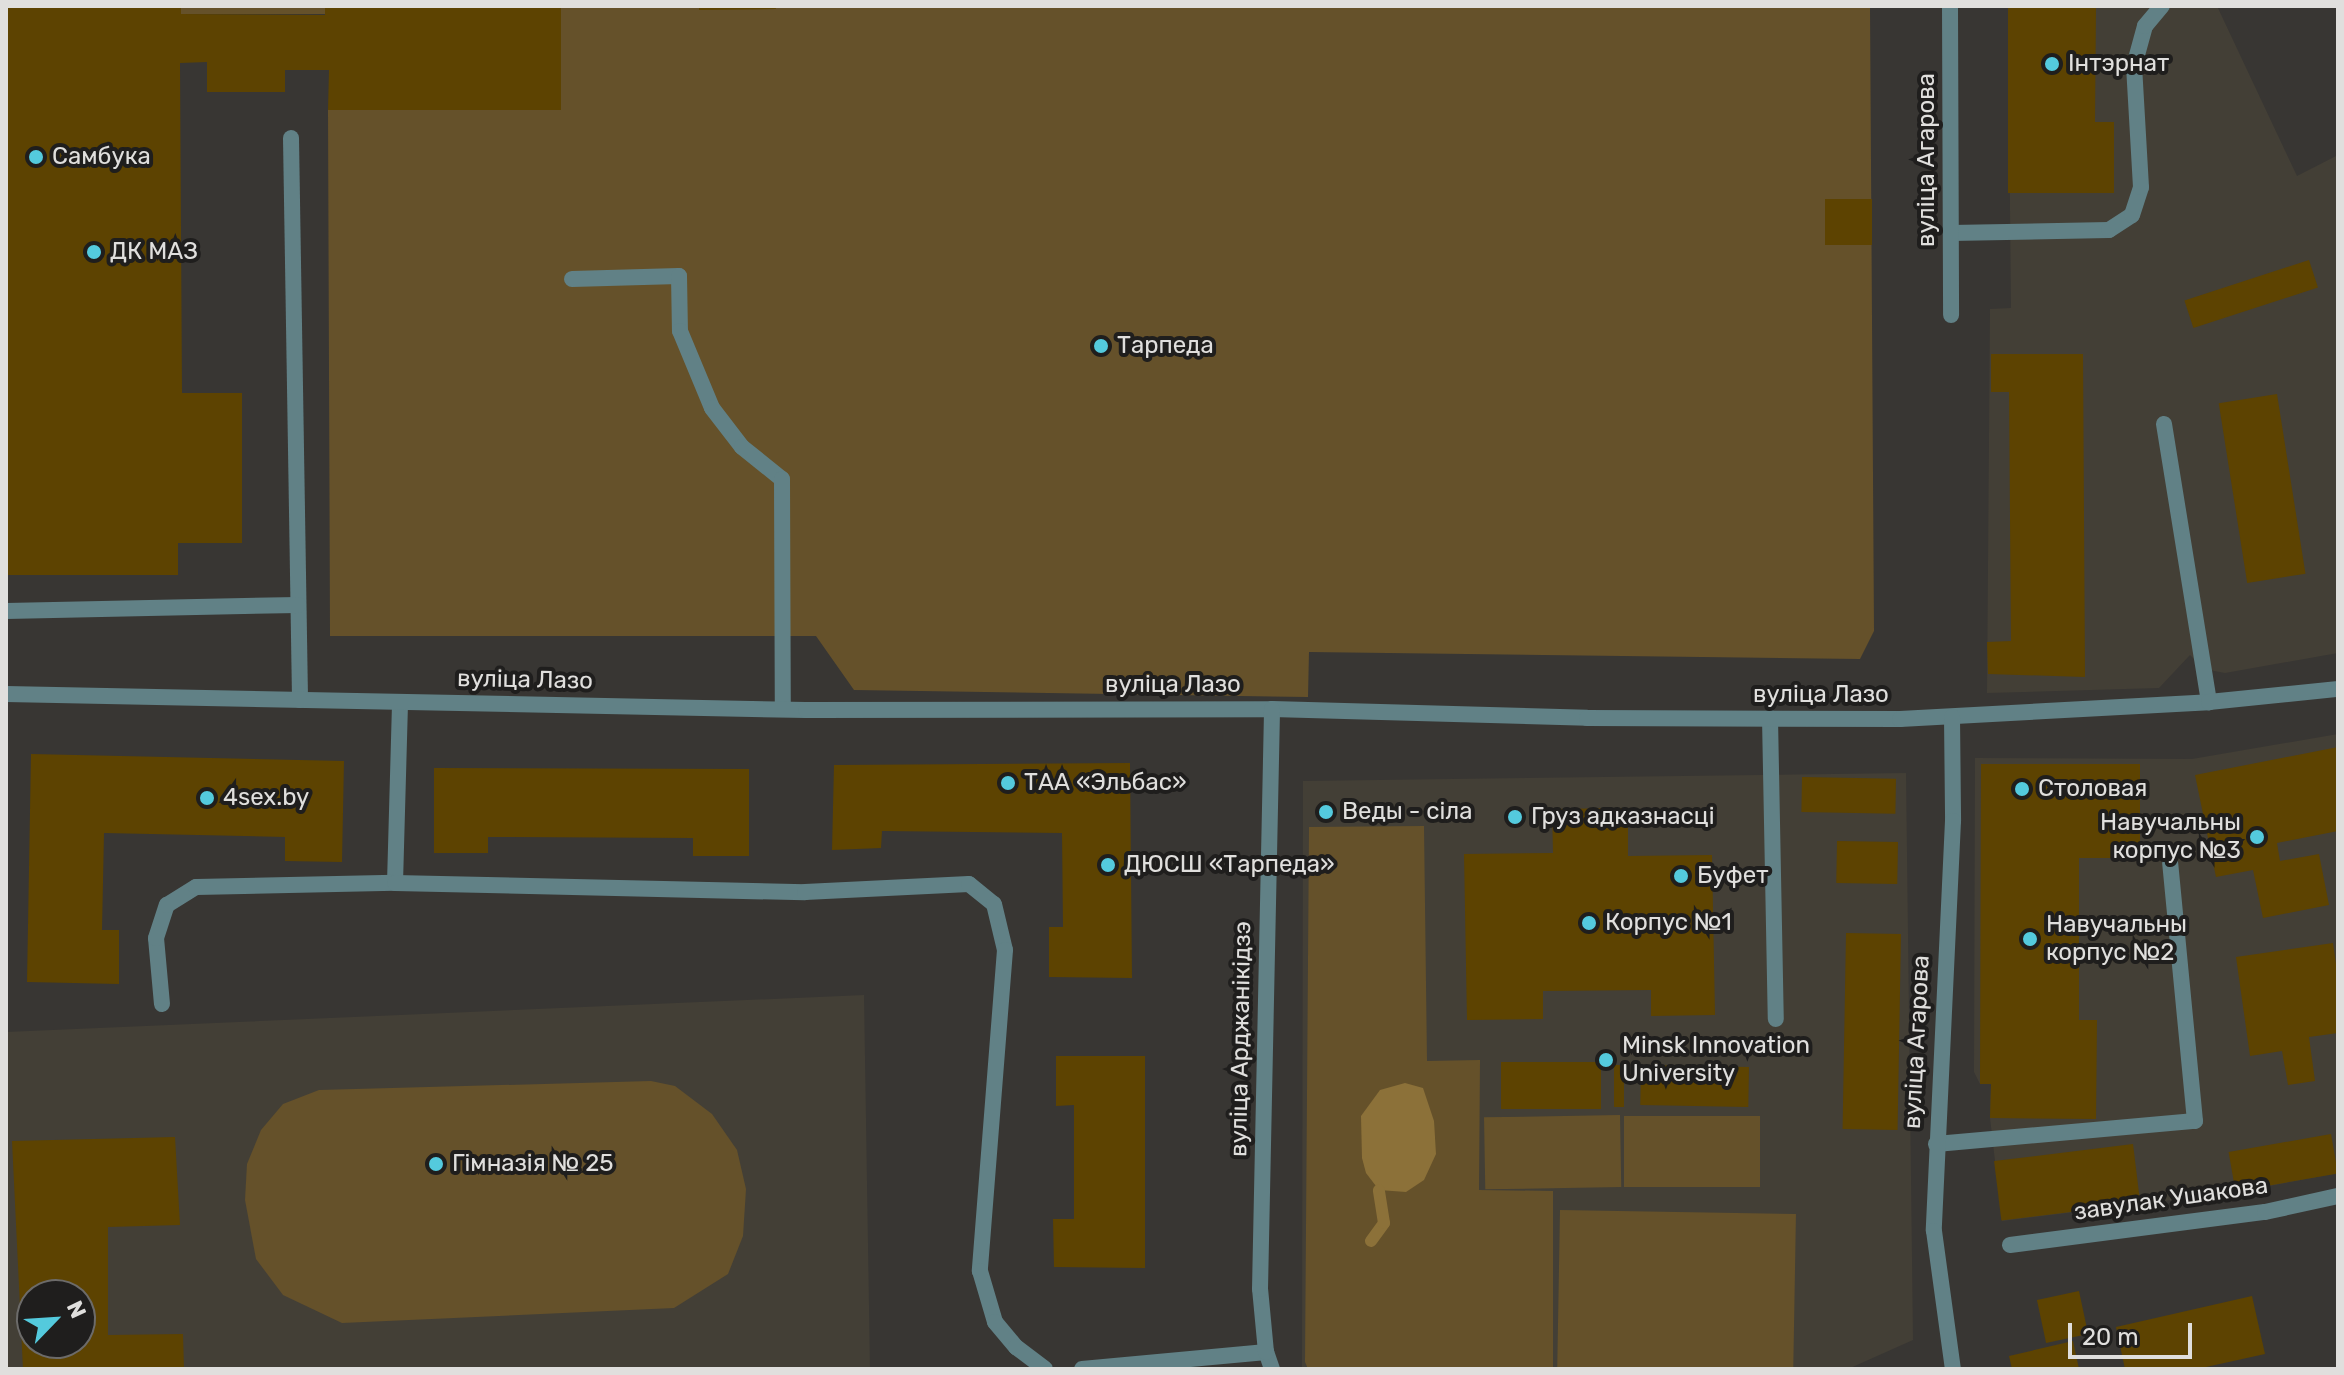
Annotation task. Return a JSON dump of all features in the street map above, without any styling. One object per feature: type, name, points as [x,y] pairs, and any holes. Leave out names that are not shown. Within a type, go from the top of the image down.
[{"type":"street","name":"вуліца Агарова","points":[[1950,6],[1951,315]]},
{"type":"street","points":[[1951,233],[2109,230],[2132,215],[2141,187],[2134,66],[2145,26],[2162,6]]},
{"type":"street","points":[[291,138],[300,700]]},
{"type":"street","points":[[572,279],[679,276],[680,331],[712,408],[742,447],[782,479],[783,709]]},
{"type":"street","points":[[2164,424],[2209,702]]},
{"type":"street","points":[[6,611],[298,605]]},
{"type":"street","name":"вуліца Лазо","points":[[6,694],[783,709],[1272,709],[1770,718],[1952,717],[2209,702],[2338,689]]},
{"type":"street","points":[[395,883],[400,702]]},
{"type":"street","name":"вуліца Арджанікідзэ","points":[[1272,709],[1260,1289],[1266,1352],[1272,1369]]},
{"type":"street","name":"вуліца Агарова","points":[[1952,717],[1953,821],[1934,1231],[1953,1369]]},
{"type":"street","points":[[1770,718],[1776,1019]]},
{"type":"street","points":[[1936,1144],[2195,1121],[2170,863]]},
{"type":"street","points":[[162,1004],[156,938],[167,905],[196,887],[395,883],[805,892],[969,884],[994,904],[1005,950],[980,1271],[995,1322],[1016,1347],[1045,1369]]},
{"type":"street","name":"завулак Ушакова","points":[[2010,1245],[2265,1212],[2338,1196]]},
{"type":"street","points":[[1082,1369],[1266,1352]]},
{"type":"shaded area","points":[[181,6],[325,6],[325,14],[181,14]]},
{"type":"shaded area","name":"Тарпеда","points":[[561,6],[1870,6],[1874,631],[1860,659],[1309,652],[1308,697],[854,690],[816,636],[330,636],[328,110],[561,110]]},
{"type":"shaded area","points":[[2008,6],[2217,6],[2297,176],[2338,155],[2338,653],[2225,673],[2204,669],[2190,655],[2159,688],[1987,693],[1990,309],[2011,308]]},
{"type":"shaded area","points":[[2338,734],[2338,1173],[2237,1192],[2002,1221],[1990,1118],[1991,1084],[1980,1084],[1974,1072],[1975,758],[2192,759]]},
{"type":"shaded area","name":"Minsk Innovation University","points":[[1906,773],[1913,1340],[1848,1369],[1302,1369],[1303,781]]},
{"type":"shaded area","points":[[1424,826],[1427,1061],[1480,1060],[1479,1190],[1553,1191],[1553,1369],[1308,1369],[1305,1362],[1309,827]]},
{"type":"shaded area","name":"Гімназія № 25","points":[[864,995],[870,1369],[6,1369],[6,1032]]},
{"type":"shaded area","points":[[651,1081],[675,1086],[712,1114],[737,1150],[746,1189],[743,1236],[728,1274],[674,1308],[342,1323],[283,1295],[256,1259],[245,1200],[247,1164],[261,1130],[283,1104],[319,1090]]},
{"type":"shaded area","points":[[1405,1083],[1423,1088],[1434,1121],[1436,1154],[1424,1180],[1406,1192],[1379,1190],[1366,1173],[1362,1158],[1361,1116],[1380,1090]]},
{"type":"shaded area","points":[[1620,1115],[1621,1187],[1485,1189],[1484,1117]]},
{"type":"shaded area","points":[[1624,1116],[1760,1116],[1760,1187],[1624,1187]]},
{"type":"shaded area","points":[[1560,1210],[1796,1214],[1793,1369],[1557,1369]]},
{"type":"building","name":"ДК МАЗ","points":[[6,6],[181,6],[181,14],[325,15],[325,6],[561,6],[561,110],[328,110],[329,70],[285,70],[285,92],[207,92],[207,62],[180,63],[182,393],[242,393],[242,543],[178,543],[178,575],[6,575]]},
{"type":"building","points":[[699,6],[775,6],[776,9],[699,10]]},
{"type":"building","name":"Інтэрнат","points":[[2008,6],[2096,6],[2095,122],[2114,122],[2114,193],[2008,193]]},
{"type":"building","points":[[1825,199],[1872,199],[1872,245],[1825,245]]},
{"type":"building","points":[[2309,260],[2318,288],[2193,328],[2184,300]]},
{"type":"building","points":[[1991,354],[2083,354],[2085,677],[1988,674],[1987,642],[2011,641],[2009,392],[1991,392]]},
{"type":"building","points":[[2277,394],[2305,574],[2247,583],[2219,403]]},
{"type":"building","name":"Навучальны корпус №3","points":[[2338,747],[2338,831],[2277,843],[2280,861],[2319,854],[2329,905],[2263,918],[2253,870],[2216,877],[2195,775]]},
{"type":"building","points":[[31,754],[344,761],[342,862],[285,861],[285,837],[104,833],[102,930],[119,930],[119,984],[27,982]]},
{"type":"building","points":[[1130,763],[1132,978],[1049,977],[1049,927],[1063,927],[1062,833],[882,831],[881,848],[832,850],[834,765]]},
{"type":"building","name":"Навучальны корпус №2","points":[[1981,764],[2140,764],[2140,858],[2079,858],[2079,1020],[2097,1020],[2096,1119],[1990,1118],[1991,1084],[1980,1084]]},
{"type":"building","points":[[434,768],[749,769],[749,856],[693,856],[693,838],[488,837],[488,853],[434,853]]},
{"type":"building","points":[[1802,777],[1896,779],[1895,814],[1801,812]]},
{"type":"building","name":"Корпус №1","points":[[1628,808],[1628,856],[1712,855],[1715,1015],[1651,1016],[1651,990],[1543,991],[1543,1019],[1467,1020],[1464,854],[1553,853],[1552,809]]},
{"type":"building","points":[[1837,841],[1898,842],[1897,884],[1836,883]]},
{"type":"building","points":[[1846,933],[1901,934],[1898,1130],[1843,1129]]},
{"type":"building","points":[[2333,943],[2338,978],[2338,1033],[2309,1037],[2315,1081],[2288,1085],[2282,1051],[2250,1056],[2236,957]]},
{"type":"building","points":[[1056,1056],[1145,1056],[1145,1268],[1054,1267],[1053,1219],[1074,1219],[1074,1105],[1056,1106]]},
{"type":"building","points":[[1501,1062],[1601,1062],[1601,1109],[1501,1109]]},
{"type":"building","points":[[1614,1065],[1624,1065],[1624,1107],[1614,1107]]},
{"type":"building","points":[[1641,1065],[1749,1067],[1748,1107],[1640,1105]]},
{"type":"building","points":[[2331,1134],[2338,1173],[2236,1191],[2229,1152]]},
{"type":"building","points":[[175,1137],[180,1225],[108,1227],[108,1335],[183,1334],[184,1369],[23,1369],[23,1359],[96,1359],[96,1279],[19,1279],[12,1141]]},
{"type":"building","points":[[2133,1144],[2140,1204],[2001,1221],[1994,1161]]},
{"type":"building","points":[[2079,1291],[2088,1334],[2046,1343],[2037,1300]]},
{"type":"building","points":[[2252,1296],[2265,1354],[2197,1369],[2125,1369],[2116,1327]]},
{"type":"building","points":[[2073,1341],[2079,1369],[2012,1369],[2009,1356]]},
{"type":"waterway","points":[[1371,1241],[1384,1223],[1379,1190]]},
{"type":"place","name":"Інтэрнат","points":[[2052,64]]},
{"type":"place","name":"Самбука","points":[[36,157]]},
{"type":"place","name":"ДК МАЗ","points":[[94,252]]},
{"type":"place","name":"Тарпеда","points":[[1101,346]]},
{"type":"place","name":"ТАА «Эльбас»","points":[[1008,783]]},
{"type":"place","name":"Столовая","points":[[2022,789]]},
{"type":"place","name":"4sex.by","points":[[207,798]]},
{"type":"place","name":"Веды - сіла","points":[[1326,812]]},
{"type":"place","name":"Груз адказнасці","points":[[1515,817]]},
{"type":"place","name":"Навучальны корпус №3","points":[[2257,837]]},
{"type":"place","name":"ДЮСШ «Тарпеда»","points":[[1108,865]]},
{"type":"place","name":"Буфет","points":[[1681,876]]},
{"type":"place","name":"Корпус №1","points":[[1589,923]]},
{"type":"place","name":"Навучальны корпус №2","points":[[2030,939]]},
{"type":"place","name":"Minsk Innovation University","points":[[1606,1060]]},
{"type":"place","name":"Гімназія № 25","points":[[436,1164]]}]
